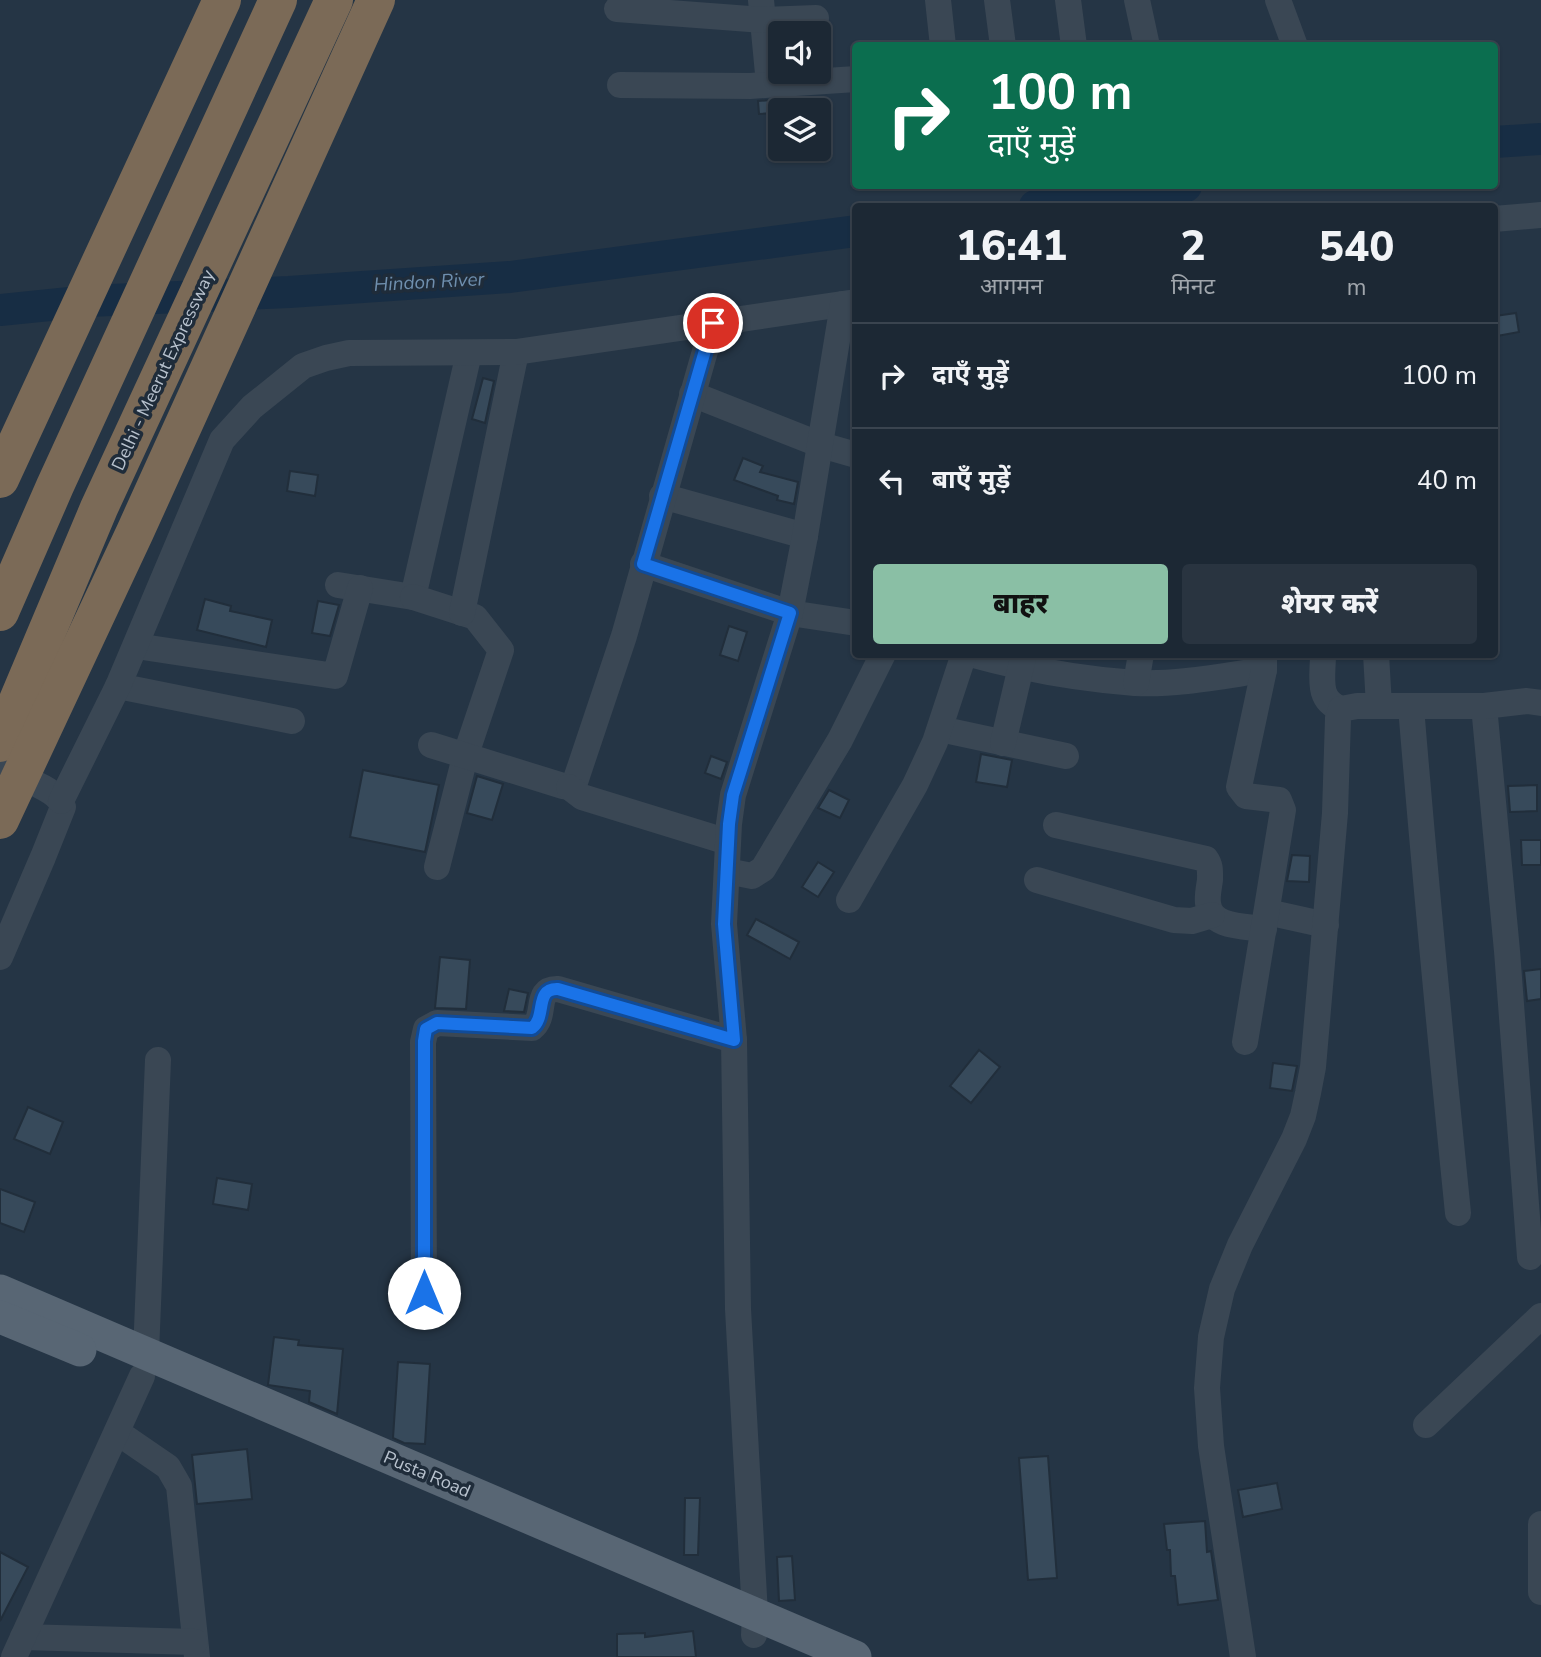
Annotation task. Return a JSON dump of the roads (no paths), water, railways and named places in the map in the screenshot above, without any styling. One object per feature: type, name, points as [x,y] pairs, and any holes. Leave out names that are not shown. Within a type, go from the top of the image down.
[{"type":"highway","points":[[4,471],[222,0]]},
{"type":"highway","points":[[0,612],[278,0]]},
{"type":"highway","name":"Delhi - Meerut Expressway","points":[[8,777],[99,508],[334,0]]},
{"type":"highway","points":[[8,777],[78,652],[135,532],[376,0]]},
{"type":"main road","name":"Pusta Road","points":[[0,1291],[144,1365],[279,1429],[754,1624],[855,1657]]},
{"type":"main road","name":"Pusta Road","points":[[0,1317],[144,1365]]},
{"type":"main road","name":"Pusta Road","points":[[754,1624],[808,1657]]},
{"type":"street","points":[[938,0],[943,42]]},
{"type":"street","points":[[997,0],[1002,42]]},
{"type":"street","points":[[1068,0],[1073,42]]},
{"type":"street","points":[[1137,0],[1146,42]]},
{"type":"street","points":[[1278,0],[1294,42]]},
{"type":"street","points":[[617,9],[762,10],[816,18]]},
{"type":"street","points":[[762,10],[768,73]]},
{"type":"street","points":[[831,80],[852,79]]},
{"type":"street","points":[[620,85],[769,84]]},
{"type":"street","points":[[1498,219],[1541,215]]},
{"type":"street","points":[[61,801],[136,646],[222,440],[252,407],[303,366],[349,353],[516,352],[850,303],[790,613],[733,795],[728,842],[724,924],[734,1040],[738,1309],[754,1624]]},
{"type":"street","points":[[569,787],[578,776],[624,636],[713,323]]},
{"type":"street","points":[[461,613],[516,352]]},
{"type":"street","points":[[413,597],[469,353]]},
{"type":"street","points":[[692,394],[821,446],[852,454]]},
{"type":"street","points":[[662,496],[806,536]]},
{"type":"street","points":[[643,564],[790,613],[852,622]]},
{"type":"street","points":[[136,646],[335,676],[349,587],[413,597],[475,617],[501,650],[465,757],[437,866]]},
{"type":"street","points":[[727,872],[752,876],[763,869],[840,740],[881,658]]},
{"type":"street","points":[[849,901],[915,785],[940,729],[963,658]]},
{"type":"street","points":[[1000,658],[1136,683],[1194,680],[1264,662],[1239,787],[1246,796],[1276,798],[1283,806],[1245,1042]]},
{"type":"street","points":[[1136,683],[1141,658]]},
{"type":"street","points":[[1323,658],[1325,699],[1341,709],[1541,702]]},
{"type":"street","points":[[1376,658],[1379,706]]},
{"type":"street","points":[[1003,743],[1022,661]]},
{"type":"street","points":[[118,686],[292,720]]},
{"type":"street","points":[[1411,706],[1437,1010],[1458,1213]]},
{"type":"street","points":[[1484,706],[1507,951],[1530,1257]]},
{"type":"street","points":[[1243,1657],[1212,1446],[1208,1388],[1211,1337],[1222,1289],[1240,1245],[1303,1116],[1313,1067],[1335,813],[1338,718],[1341,709]]},
{"type":"street","points":[[940,729],[1066,756]]},
{"type":"street","points":[[431,745],[569,787],[582,797],[728,842]]},
{"type":"street","points":[[0,957],[63,807],[52,792],[8,777]]},
{"type":"street","points":[[1056,825],[1206,859],[1210,867],[1208,904],[1212,915],[1218,920],[1230,924],[1265,921],[1326,925]]},
{"type":"street","points":[[1037,880],[1174,920],[1192,921],[1212,915]]},
{"type":"street","points":[[424,1293],[426,1029],[437,1023],[532,1028],[539,1019],[544,992],[558,989],[734,1040]]},
{"type":"street","points":[[117,1432],[168,1467],[178,1486],[196,1650],[19,1647],[117,1432],[144,1365],[158,1060]]},
{"type":"street","points":[[1426,1425],[1541,1316]]},
{"type":"street","points":[[1541,1524],[1541,1592]]},
{"type":"waterway","name":"Hindon River","points":[[1498,142],[1541,139]]},
{"type":"waterway","name":"Hindon River","points":[[1058,203],[1163,189]]},
{"type":"waterway","name":"Hindon River","points":[[0,310],[89,301],[289,292],[510,277],[852,232]]}]
